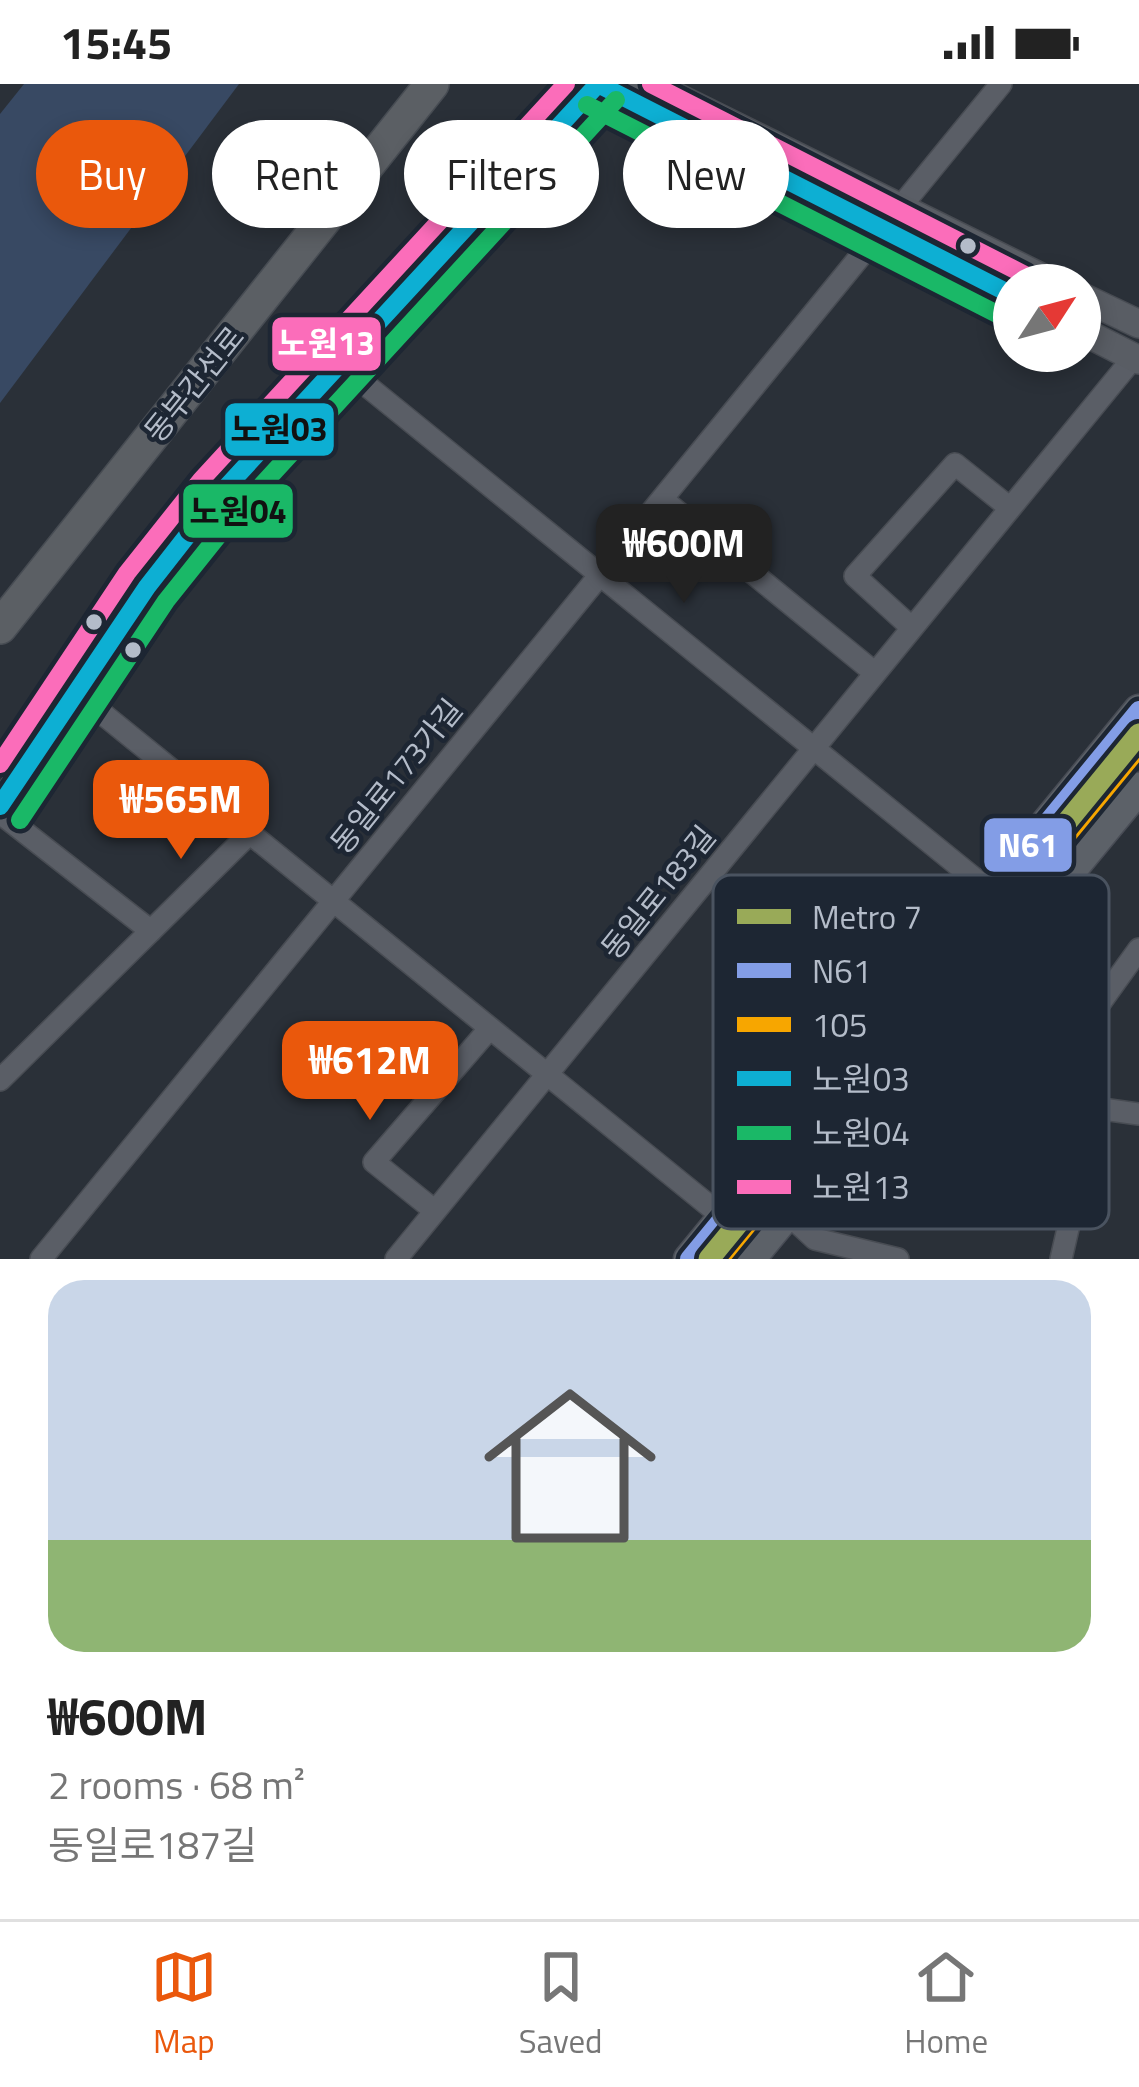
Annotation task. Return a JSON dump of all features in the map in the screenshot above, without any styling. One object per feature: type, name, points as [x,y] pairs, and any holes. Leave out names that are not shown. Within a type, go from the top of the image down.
[{"type":"highway","name":"동부간선로","points":[[0,628],[432,84]]},
{"type":"main road","points":[[0,810],[169,558],[340,364],[519,177],[598,84],[891,219],[1004,264]]},
{"type":"main road","points":[[618,84],[993,271]]},
{"type":"main road","points":[[650,84],[891,219],[993,283]]},
{"type":"main road","points":[[1101,306],[1139,324]]},
{"type":"main road","points":[[1101,329],[1137,354]]},
{"type":"main road","points":[[1101,339],[1137,354]]},
{"type":"main road","points":[[1005,875],[1139,710]]},
{"type":"main road","points":[[1067,875],[1139,788]]},
{"type":"main road","points":[[689,1259],[713,1229]]},
{"type":"main road","points":[[750,1259],[777,1229]]},
{"type":"street","name":"동일로173가길","points":[[41,1259],[1001,84]]},
{"type":"street","name":"동일로183길","points":[[396,1259],[1137,354]]},
{"type":"street","points":[[340,364],[970,875]]},
{"type":"street","points":[[912,628],[855,576],[956,464],[1010,508]]},
{"type":"street","points":[[662,499],[875,673]]},
{"type":"street","points":[[77,693],[713,1209]]},
{"type":"street","points":[[0,810],[151,931]]},
{"type":"street","points":[[0,1080],[250,833]]},
{"type":"street","points":[[1109,991],[1139,949]]},
{"type":"street","points":[[435,1211],[374,1162],[490,1028]]},
{"type":"street","points":[[1109,1109],[1139,1114]]},
{"type":"street","points":[[805,1229],[815,1238],[898,1259]]},
{"type":"street","points":[[1061,1259],[1068,1229]]},
{"type":"water","points":[[24,84],[239,84],[188,152],[188,120],[36,120],[36,228],[131,228],[0,403],[0,114]]},
{"type":"metro line","name":"7","points":[[1024,875],[1139,734]]},
{"type":"metro line","name":"7","points":[[709,1259],[734,1229]]},
{"type":"transit line","name":"노원13","points":[[0,764],[127,573],[201,480],[566,84]]},
{"type":"transit line","name":"노원03","points":[[598,84],[993,285]]},
{"type":"transit line","name":"노원03","points":[[0,806],[147,587],[219,495],[598,84]]},
{"type":"transit line","name":"노원13","points":[[651,84],[1003,264]]},
{"type":"transit line","name":"노원04","points":[[20,820],[166,601],[238,511],[616,100]]},
{"type":"transit line","name":"노원04","points":[[587,105],[993,312]]},
{"type":"transit line","name":"N61","points":[[1004,875],[1139,710]]},
{"type":"transit line","name":"105","points":[[1035,875],[1139,748]]},
{"type":"transit line","name":"N61","points":[[689,1259],[714,1229]]},
{"type":"transit line","name":"105","points":[[720,1259],[745,1229]]}]
